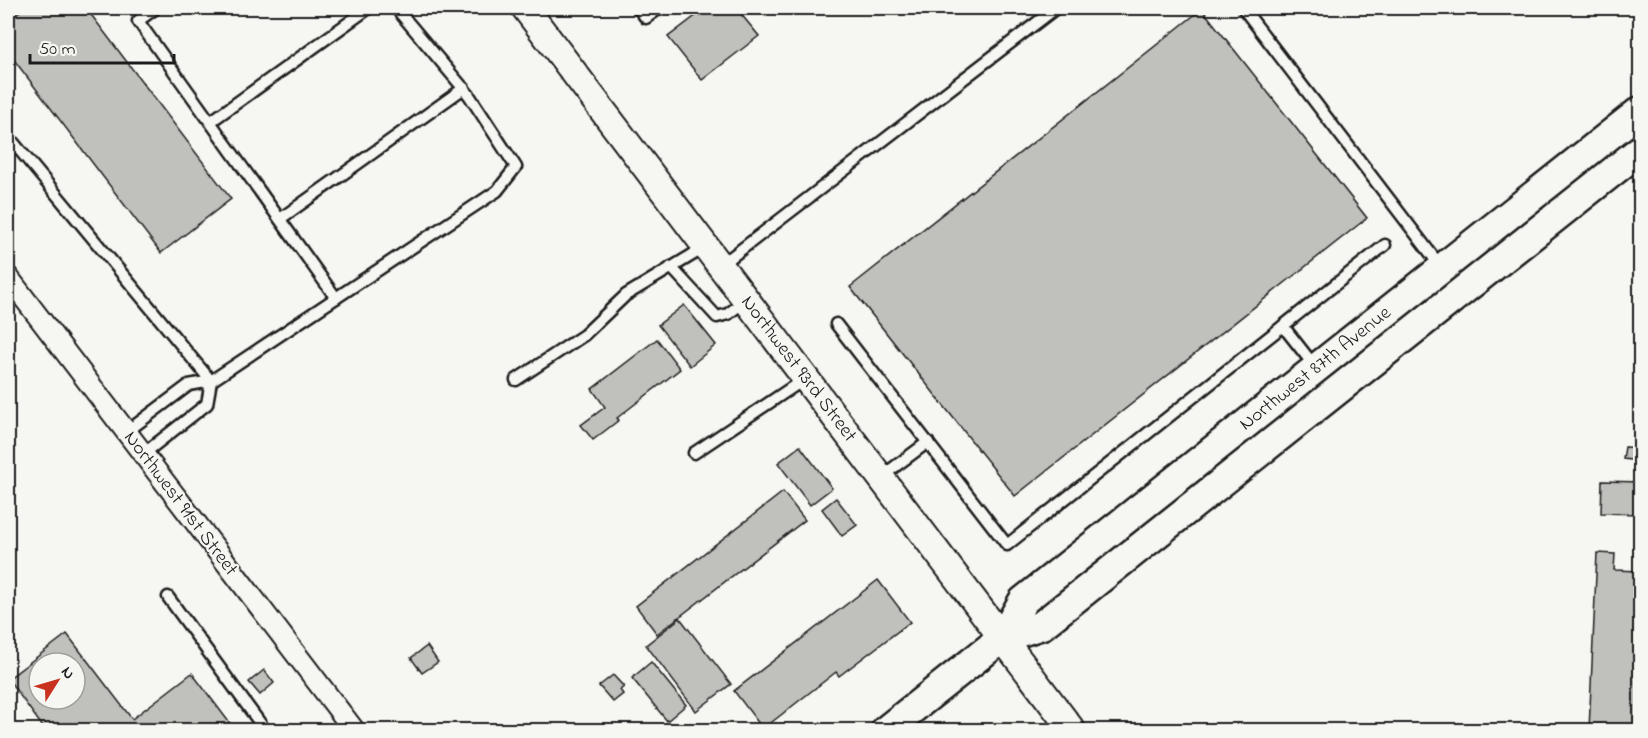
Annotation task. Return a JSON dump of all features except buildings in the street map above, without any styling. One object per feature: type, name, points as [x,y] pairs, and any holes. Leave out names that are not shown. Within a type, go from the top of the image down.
[{"type":"main road","name":"Northwest 87th Avenue","points":[[1002,638],[1023,601],[1641,111]]},
{"type":"main road","name":"Northwest 87th Avenue","points":[[886,730],[1002,638],[1042,625],[1641,150]]},
{"type":"street","name":"Northwest 93rd Street","points":[[525,8],[1072,730]]},
{"type":"street","name":"Northwest 91st Street","points":[[8,277],[354,730]]},
{"type":"lane","points":[[156,8],[138,21],[336,298]]},
{"type":"lane","points":[[210,122],[369,8]]},
{"type":"lane","points":[[125,433],[189,385],[211,381],[497,191],[516,167],[464,88],[396,8]]},
{"type":"lane","points":[[638,8],[646,18],[660,8]]},
{"type":"lane","points":[[516,380],[584,335],[626,295],[671,267],[714,255],[1056,8]]},
{"type":"lane","points":[[1243,8],[1442,268]]},
{"type":"lane","points":[[280,219],[464,88]]},
{"type":"lane","points":[[8,136],[211,381],[207,404],[142,455]]},
{"type":"lane","points":[[836,324],[1007,544],[1385,245]]},
{"type":"lane","points":[[671,267],[717,317],[728,314],[747,299]]},
{"type":"lane","points":[[1283,326],[1316,368]]},
{"type":"lane","points":[[694,453],[807,378]]},
{"type":"lane","points":[[881,477],[928,442]]},
{"type":"lane","points":[[168,597],[265,730]]}]
